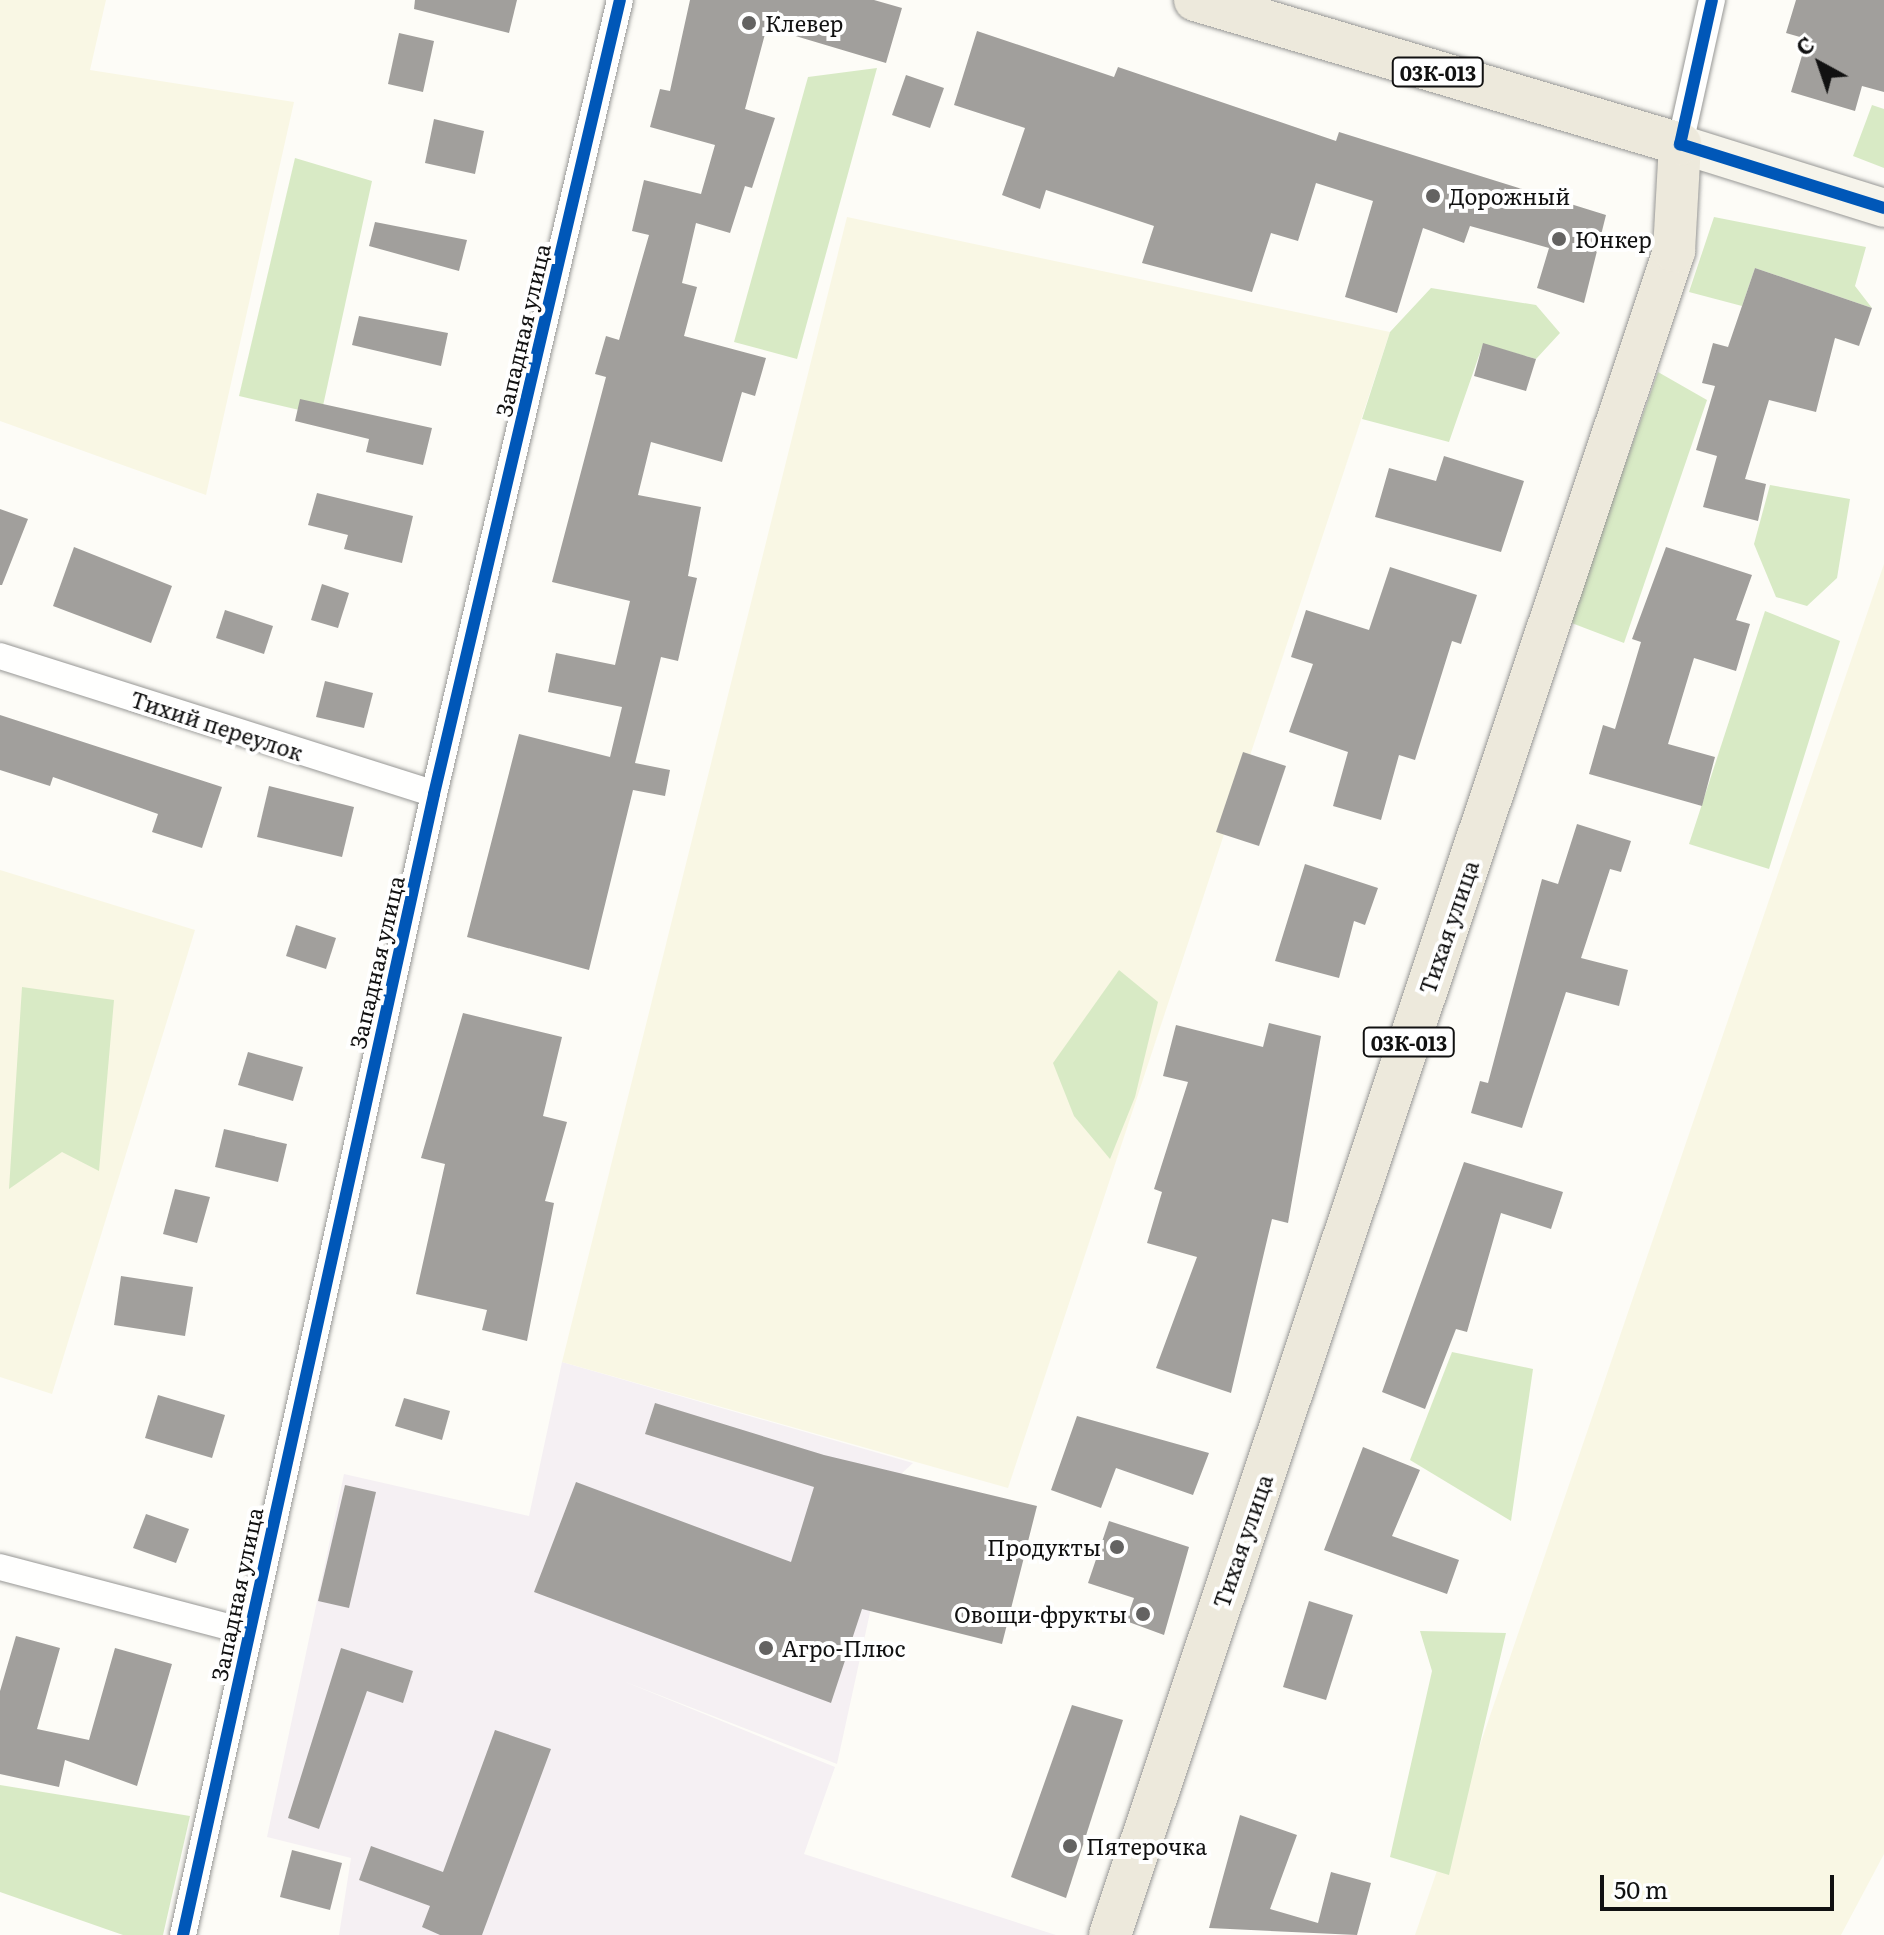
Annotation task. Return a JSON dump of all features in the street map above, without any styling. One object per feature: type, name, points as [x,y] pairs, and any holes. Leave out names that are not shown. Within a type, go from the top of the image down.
[{"type":"main road","name":"03К-013","points":[[1195,0],[1680,144]]},
{"type":"main road","name":"Тихая улица","points":[[1110,1935],[1674,251],[1680,144]]},
{"type":"street","name":"Западная улица","points":[[183,1935],[247,1632],[434,794],[620,0]]},
{"type":"street","name":"Тихая улица","points":[[1680,144],[1712,0]]},
{"type":"street","points":[[1680,144],[1884,208]]},
{"type":"street","name":"Тихий переулок","points":[[0,656],[434,794]]},
{"type":"street","points":[[0,1567],[247,1632]]},
{"type":"shaded area","points":[[0,0],[106,0],[90,70],[294,102],[206,495],[0,421]]},
{"type":"shaded area","points":[[847,217],[1390,332],[1008,1488],[562,1362]]},
{"type":"shaded area","points":[[1884,564],[1884,1854],[1841,1935],[1415,1935]]},
{"type":"shaded area","points":[[0,870],[195,930],[52,1394],[0,1377]]},
{"type":"shaded area","points":[[562,1362],[913,1463],[900,1475],[837,1764],[623,1681],[835,1767],[804,1854],[1056,1935],[339,1935],[351,1858],[267,1837],[344,1474],[529,1516]]},
{"type":"green space","points":[[877,68],[797,359],[734,342],[808,77]]},
{"type":"green space","points":[[1872,105],[1884,109],[1884,168],[1853,156]]},
{"type":"green space","points":[[295,158],[372,181],[321,415],[239,396]]},
{"type":"green space","points":[[1714,217],[1866,247],[1855,286],[1872,308],[1755,268],[1742,306],[1689,292]]},
{"type":"green space","points":[[1431,288],[1536,305],[1560,333],[1536,359],[1483,344],[1449,442],[1362,419],[1390,332]]},
{"type":"green space","points":[[1658,372],[1707,400],[1624,643],[1569,622]]},
{"type":"green space","points":[[1770,485],[1850,499],[1837,578],[1807,606],[1776,597],[1754,544]]},
{"type":"green space","points":[[1765,611],[1840,641],[1769,869],[1689,844]]},
{"type":"green space","points":[[1119,970],[1158,1002],[1135,1097],[1110,1159],[1074,1116],[1053,1063]]},
{"type":"green space","points":[[22,987],[114,1000],[99,1171],[62,1152],[9,1189]]},
{"type":"green space","points":[[1452,1352],[1533,1369],[1511,1521],[1410,1460]]},
{"type":"green space","points":[[1420,1631],[1506,1633],[1449,1875],[1390,1857],[1432,1671]]},
{"type":"green space","points":[[0,1785],[190,1816],[163,1935],[123,1935],[0,1892]]},
{"type":"building","points":[[415,0],[517,0],[509,33],[414,9]]},
{"type":"building","points":[[690,0],[874,0],[902,8],[886,63],[772,29],[765,34],[745,109],[775,118],[752,188],[745,186],[730,233],[696,223],[682,283],[697,287],[684,336],[766,358],[755,396],[742,392],[722,462],[651,442],[638,495],[701,507],[688,576],[697,578],[678,661],[661,657],[635,763],[670,770],[665,796],[633,790],[589,970],[467,937],[519,734],[610,757],[622,707],[548,692],[556,653],[615,665],[630,601],[552,582],[606,377],[595,374],[606,336],[619,340],[649,235],[632,231],[644,180],[701,194],[715,145],[650,127],[660,89],[670,91]]},
{"type":"building","points":[[1796,0],[1884,0],[1884,92],[1862,86],[1855,111],[1791,92],[1807,39],[1786,33]]},
{"type":"building","points":[[977,31],[1114,77],[1118,67],[1336,141],[1339,132],[1606,215],[1584,303],[1537,288],[1549,248],[1470,226],[1464,243],[1423,228],[1397,313],[1345,297],[1373,201],[1316,183],[1298,241],[1271,233],[1252,292],[1142,263],[1154,226],[1046,190],[1040,209],[1002,195],[1025,128],[954,105]]},
{"type":"building","points":[[399,33],[434,41],[423,92],[388,84]]},
{"type":"building","points":[[906,75],[944,88],[930,128],[892,115]]},
{"type":"building","points":[[434,119],[484,131],[475,174],[425,163]]},
{"type":"building","points":[[375,222],[467,240],[459,271],[369,246]]},
{"type":"building","points":[[1755,268],[1872,308],[1859,346],[1835,338],[1816,412],[1769,400],[1745,479],[1766,484],[1758,521],[1703,507],[1717,456],[1696,450],[1715,386],[1702,383],[1713,343],[1728,347]]},
{"type":"building","points":[[359,316],[448,333],[441,366],[352,345]]},
{"type":"building","points":[[1483,343],[1536,359],[1526,391],[1474,376]]},
{"type":"building","points":[[300,399],[432,428],[423,465],[366,452],[369,439],[295,421]]},
{"type":"building","points":[[1444,456],[1524,481],[1501,552],[1375,517],[1389,468],[1436,481]]},
{"type":"building","points":[[317,493],[413,516],[402,563],[344,549],[348,535],[308,525]]},
{"type":"building","points":[[0,509],[28,519],[2,585],[0,585]]},
{"type":"building","points":[[74,547],[172,586],[151,643],[53,606]]},
{"type":"building","points":[[1666,547],[1752,575],[1736,620],[1750,624],[1736,671],[1694,658],[1668,744],[1715,757],[1702,806],[1589,774],[1603,725],[1615,729],[1641,642],[1632,639]]},
{"type":"building","points":[[1390,567],[1477,595],[1461,644],[1452,641],[1415,760],[1399,755],[1381,820],[1333,806],[1348,752],[1289,732],[1313,664],[1291,657],[1306,610],[1369,630]]},
{"type":"building","points":[[322,584],[349,593],[338,628],[311,620]]},
{"type":"building","points":[[225,610],[273,626],[264,654],[216,638]]},
{"type":"building","points":[[325,681],[373,693],[364,728],[316,717]]},
{"type":"building","points":[[0,715],[222,787],[202,848],[152,832],[158,814],[53,777],[50,786],[0,770]]},
{"type":"building","points":[[1243,752],[1286,766],[1259,846],[1216,832]]},
{"type":"building","points":[[269,786],[354,807],[342,857],[257,837]]},
{"type":"building","points":[[1577,824],[1631,841],[1621,872],[1610,869],[1581,958],[1628,970],[1619,1006],[1566,992],[1522,1128],[1471,1113],[1480,1081],[1488,1083],[1542,879],[1558,884]]},
{"type":"building","points":[[1305,864],[1378,888],[1365,925],[1354,921],[1339,978],[1275,961]]},
{"type":"building","points":[[296,925],[336,938],[326,969],[286,956]]},
{"type":"building","points":[[463,1013],[562,1037],[543,1116],[567,1122],[545,1201],[554,1203],[527,1341],[482,1330],[487,1310],[416,1294],[445,1164],[421,1158]]},
{"type":"building","points":[[1269,1023],[1321,1036],[1288,1223],[1272,1219],[1231,1393],[1156,1368],[1197,1257],[1147,1243],[1162,1192],[1154,1189],[1188,1082],[1163,1076],[1176,1025],[1263,1047]]},
{"type":"building","points":[[248,1052],[303,1067],[293,1101],[238,1085]]},
{"type":"building","points":[[224,1129],[287,1144],[278,1182],[215,1167]]},
{"type":"building","points":[[1464,1162],[1563,1192],[1551,1229],[1501,1213],[1467,1332],[1456,1329],[1425,1409],[1382,1392]]},
{"type":"building","points":[[175,1189],[210,1197],[197,1243],[163,1234]]},
{"type":"building","points":[[121,1276],[193,1287],[185,1336],[114,1325]]},
{"type":"building","points":[[158,1395],[225,1415],[212,1458],[145,1438]]},
{"type":"building","points":[[404,1398],[450,1411],[442,1440],[395,1426]]},
{"type":"building","points":[[655,1403],[824,1455],[1037,1506],[1002,1644],[862,1609],[831,1703],[534,1592],[576,1482],[791,1562],[814,1487],[645,1434]]},
{"type":"building","points":[[1077,1416],[1209,1453],[1193,1495],[1116,1468],[1101,1508],[1051,1490]]},
{"type":"building","points":[[1363,1447],[1420,1470],[1392,1536],[1459,1560],[1447,1594],[1324,1550]]},
{"type":"building","points":[[345,1485],[376,1492],[349,1608],[318,1601]]},
{"type":"building","points":[[146,1514],[189,1529],[176,1563],[133,1548]]},
{"type":"building","points":[[1109,1521],[1189,1547],[1164,1635],[1126,1621],[1134,1598],[1088,1583]]},
{"type":"building","points":[[1309,1601],[1353,1615],[1326,1700],[1283,1687]]},
{"type":"building","points":[[16,1636],[60,1648],[37,1729],[89,1740],[115,1648],[172,1664],[137,1786],[65,1760],[59,1787],[0,1774],[0,1691]]},
{"type":"building","points":[[341,1648],[413,1671],[403,1703],[367,1691],[319,1829],[288,1818]]},
{"type":"building","points":[[1072,1705],[1123,1720],[1066,1898],[1011,1877]]},
{"type":"building","points":[[495,1730],[551,1749],[482,1935],[440,1935],[422,1927],[430,1906],[359,1880],[371,1846],[443,1872]]},
{"type":"building","points":[[1240,1815],[1297,1835],[1270,1909],[1318,1923],[1331,1872],[1371,1883],[1357,1935],[1209,1928]]},
{"type":"building","points":[[292,1850],[342,1863],[330,1910],[280,1897]]},
{"type":"cycle path","points":[[183,1935],[434,794],[620,0]]},
{"type":"cycle path","points":[[1712,0],[1680,144],[1884,208]]},
{"type":"place","name":"Клевер","points":[[749,23]]},
{"type":"place","name":"Дорожный","points":[[1433,196]]},
{"type":"place","name":"Юнкер","points":[[1559,239]]},
{"type":"place","name":"Продукты","points":[[1117,1547]]},
{"type":"place","name":"Овощи-фрукты","points":[[1143,1614]]},
{"type":"place","name":"Агро-Плюс","points":[[766,1648]]},
{"type":"place","name":"Пятерочка","points":[[1070,1846]]}]
